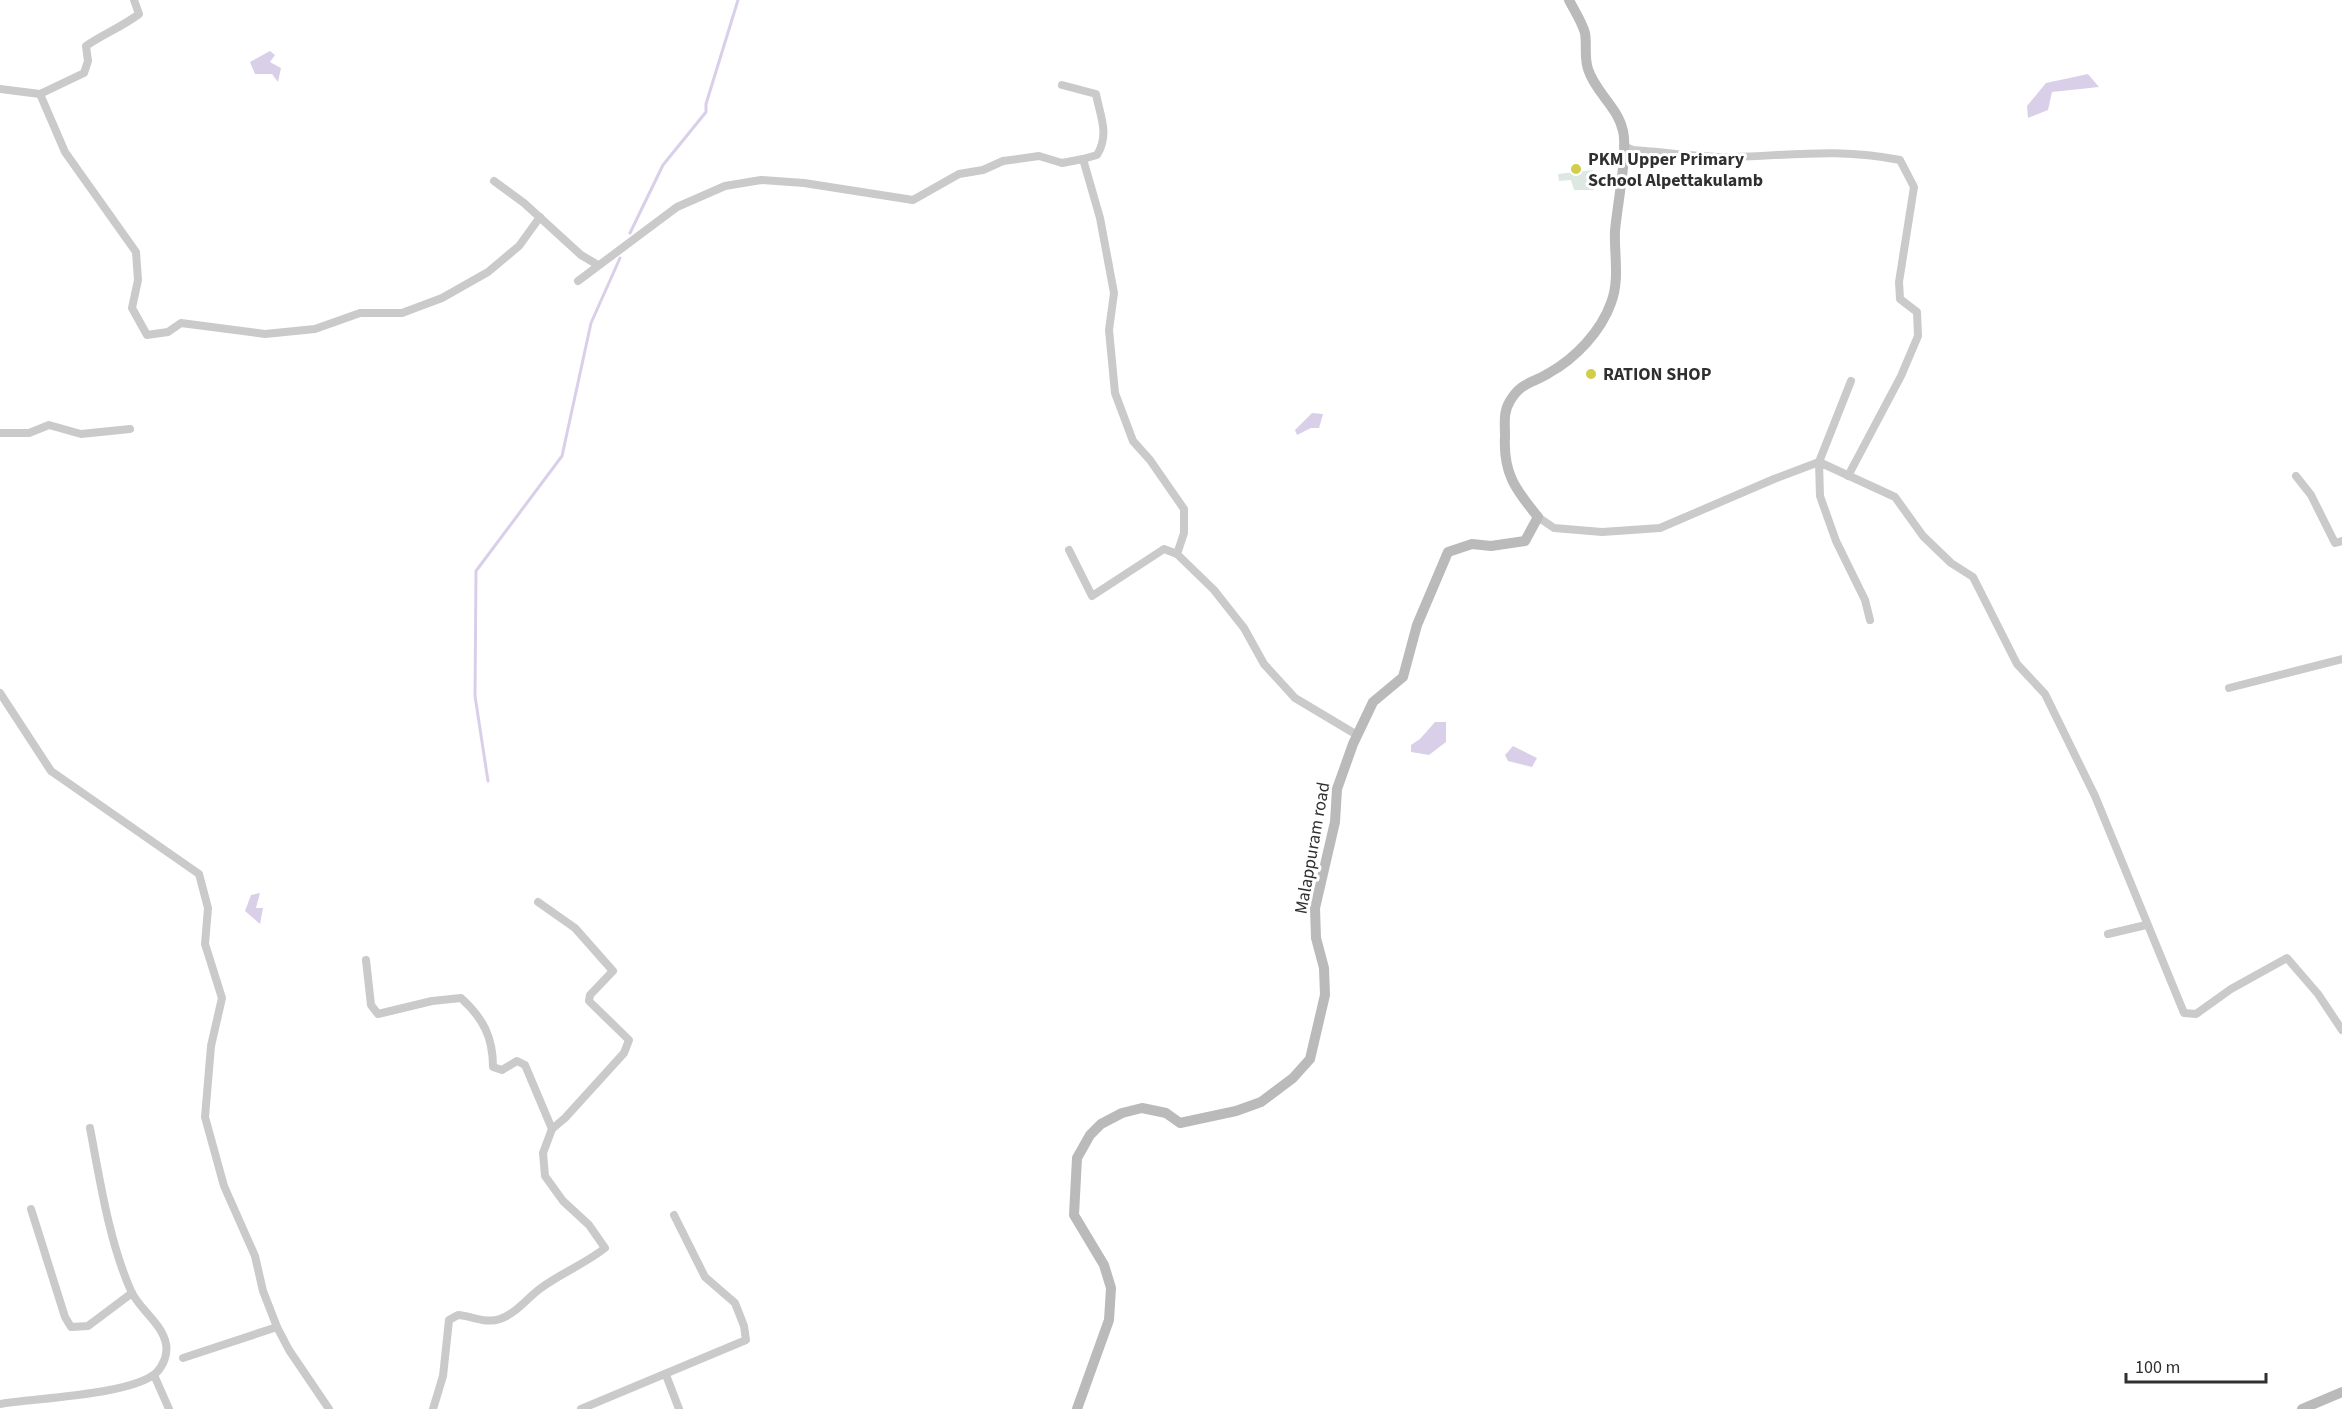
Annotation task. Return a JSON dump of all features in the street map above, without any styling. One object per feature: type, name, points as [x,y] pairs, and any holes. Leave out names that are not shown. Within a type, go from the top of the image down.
[{"type":"street","points":[[0,89],[40,94],[84,73],[88,61],[86,46],[108,31],[124,26],[139,14],[134,0]]},
{"type":"street","points":[[1569,0],[1585,31],[1587,68],[1611,104],[1623,131],[1615,233],[1616,280],[1612,301],[1603,320],[1581,349],[1549,374],[1528,381],[1509,402],[1504,417],[1503,454],[1518,493],[1538,517],[1554,528],[1602,532],[1659,528],[1819,462],[1895,497],[1923,536],[1951,562],[1973,577],[2017,664],[2045,694],[2095,795],[2146,925],[2184,1013],[2196,1014],[2231,989],[2287,958],[2318,994],[2342,1030]]},
{"type":"street","points":[[578,281],[677,207],[725,186],[761,180],[804,183],[914,200],[959,174],[983,170],[1003,161],[1039,156],[1062,163],[1097,154],[1103,145],[1105,129],[1096,94],[1062,85]]},
{"type":"street","points":[[40,94],[65,152],[136,252],[138,280],[132,308],[147,335],[168,332],[180,323],[265,334],[315,329],[360,313],[402,313],[442,298],[488,272],[519,246],[540,217]]},
{"type":"street","points":[[1623,146],[1633,150],[1732,157],[1792,152],[1862,152],[1900,160],[1914,187],[1899,282],[1900,298],[1917,312],[1918,336],[1901,376],[1848,476]]},
{"type":"street","points":[[1083,159],[1100,218],[1100,231],[1114,293],[1109,330],[1115,393],[1133,441],[1150,460],[1184,509],[1184,533],[1177,554]]},
{"type":"street","points":[[494,181],[540,217],[581,255],[598,265]]},
{"type":"street","points":[[1851,381],[1819,462],[1820,496],[1836,541],[1865,600],[1870,620]]},
{"type":"street","points":[[0,433],[29,433],[49,425],[81,434],[130,429]]},
{"type":"street","points":[[2296,476],[2311,495],[2335,543],[2342,541]]},
{"type":"street","name":"Malappuram road","points":[[1077,1409],[1109,1320],[1111,1288],[1104,1265],[1074,1215],[1077,1158],[1090,1135],[1101,1124],[1122,1113],[1142,1108],[1166,1113],[1180,1123],[1236,1111],[1261,1102],[1293,1078],[1310,1059],[1325,995],[1324,968],[1316,938],[1315,908],[1335,822],[1337,789],[1357,735],[1373,702],[1403,677],[1417,625],[1448,552],[1472,544],[1491,546],[1526,541],[1538,517]]},
{"type":"street","points":[[1069,550],[1092,596],[1164,549],[1177,554],[1214,590],[1244,628],[1264,664],[1295,698],[1357,735]]},
{"type":"street","points":[[2229,688],[2342,659]]},
{"type":"street","points":[[0,693],[51,771],[199,874],[208,908],[205,944],[222,998],[211,1046],[205,1117],[224,1186],[255,1256],[263,1291],[277,1328],[329,1409]]},
{"type":"street","points":[[433,1409],[443,1376],[449,1320],[458,1315],[478,1320],[499,1320],[527,1303],[540,1288],[585,1263],[605,1248],[589,1226],[563,1201],[545,1176],[543,1153],[552,1129],[565,1118],[624,1053],[629,1040],[589,1001],[590,995],[613,970],[575,928],[538,902]]},
{"type":"street","points":[[2108,934],[2146,925]]},
{"type":"street","points":[[366,960],[371,1005],[378,1014],[432,1000],[461,998],[486,1026],[492,1046],[493,1067],[502,1070],[517,1061],[525,1065],[552,1129]]},
{"type":"street","points":[[0,1404],[85,1394],[120,1387],[154,1375],[164,1364],[166,1344],[132,1293],[115,1245],[90,1128]]},
{"type":"street","points":[[32,1209],[65,1317],[71,1327],[88,1326],[132,1293]]},
{"type":"street","points":[[581,1409],[746,1340],[744,1326],[735,1303],[705,1277],[674,1215]]},
{"type":"street","points":[[183,1358],[277,1328]]},
{"type":"street","points":[[154,1375],[169,1409]]},
{"type":"street","points":[[666,1375],[679,1409]]},
{"type":"street","points":[[2302,1409],[2342,1392]]},
{"type":"shaded area","points":[[270,51],[275,55],[270,62],[281,68],[278,82],[272,74],[255,74],[250,62]]},
{"type":"shaded area","points":[[2088,74],[2099,87],[2052,92],[2048,110],[2028,118],[2027,106],[2046,83]]},
{"type":"shaded area","points":[[1593,170],[1594,190],[1574,190],[1571,180],[1559,181],[1558,174]]},
{"type":"shaded area","points":[[1312,413],[1323,414],[1319,428],[1311,428],[1297,435],[1295,430]]},
{"type":"shaded area","points":[[1435,722],[1446,722],[1446,742],[1429,755],[1411,752],[1411,745],[1420,739]]},
{"type":"shaded area","points":[[1513,746],[1537,758],[1532,767],[1508,761],[1505,755]]},
{"type":"shaded area","points":[[260,893],[256,908],[263,908],[260,924],[245,911],[251,895]]},
{"type":"waterway","points":[[630,233],[663,165],[706,112],[706,104],[738,0]]},
{"type":"waterway","points":[[488,781],[475,696],[476,571],[562,456],[591,323],[620,258]]},
{"type":"place","name":"PKM Upper Primary School Alpettakulamb","points":[[1576,169]]},
{"type":"place","name":"RATION SHOP","points":[[1591,374]]}]
